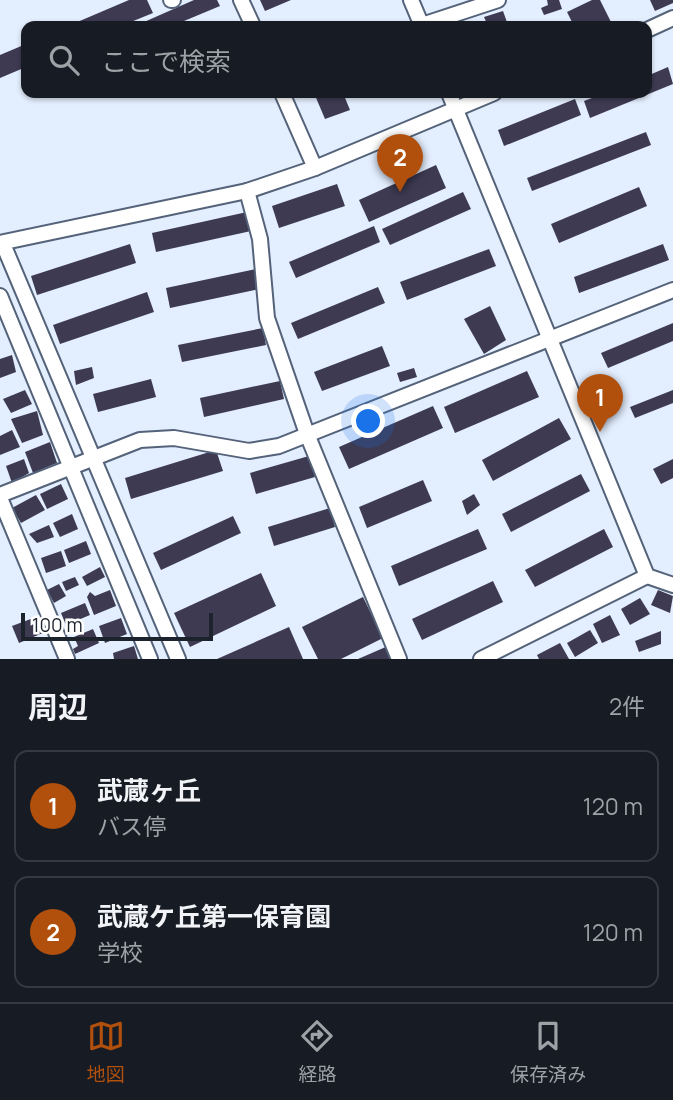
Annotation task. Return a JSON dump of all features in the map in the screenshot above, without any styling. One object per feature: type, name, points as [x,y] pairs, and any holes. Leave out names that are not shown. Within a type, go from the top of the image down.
[{"type":"street","points":[[241,0],[251,21]]},
{"type":"street","points":[[411,0],[420,21]]},
{"type":"street","points":[[437,21],[498,0]]},
{"type":"street","points":[[652,28],[673,18]]},
{"type":"street","points":[[284,98],[315,168]]},
{"type":"street","points":[[451,98],[647,576]]},
{"type":"street","points":[[178,659],[3,247],[247,191],[315,168],[483,98]]},
{"type":"street","points":[[247,191],[260,239],[267,318],[307,434],[399,659]]},
{"type":"street","points":[[67,659],[0,496],[140,440],[174,438],[250,451],[279,446],[673,289]]},
{"type":"street","points":[[0,296],[150,659]]},
{"type":"street","points":[[485,658],[647,576],[673,585]]},
{"type":"building","points":[[129,0],[147,0],[153,13],[133,21],[80,21]]},
{"type":"building","points":[[194,0],[217,0],[220,6],[184,21],[146,21]]},
{"type":"building","points":[[260,0],[291,0],[265,11]]},
{"type":"building","points":[[547,0],[559,0],[562,9],[544,15],[541,8],[548,5]]},
{"type":"building","points":[[592,0],[600,0],[610,21],[572,21],[567,12]]},
{"type":"building","points":[[650,0],[673,0],[673,3],[655,11]]},
{"type":"building","points":[[503,11],[507,21],[486,21],[484,17]]},
{"type":"building","points":[[21,46],[21,69],[0,78],[0,55]]},
{"type":"building","points":[[668,67],[673,84],[652,93],[652,74]]},
{"type":"building","points":[[316,98],[345,98],[350,110],[325,119]]},
{"type":"building","points":[[592,98],[639,98],[590,118],[584,101]]},
{"type":"building","points":[[575,99],[581,115],[504,146],[498,130]]},
{"type":"building","points":[[646,132],[651,145],[532,191],[527,178]]},
{"type":"building","points":[[436,165],[446,188],[369,222],[359,200]]},
{"type":"building","points":[[337,184],[345,206],[279,228],[272,206]]},
{"type":"building","points":[[639,187],[647,206],[559,243],[551,224]]},
{"type":"building","points":[[463,192],[471,209],[390,245],[382,229]]},
{"type":"building","points":[[247,212],[251,231],[156,252],[152,233]]},
{"type":"building","points":[[374,226],[380,242],[296,278],[289,262]]},
{"type":"building","points":[[130,244],[136,263],[37,295],[31,276]]},
{"type":"building","points":[[663,244],[669,260],[579,293],[574,277]]},
{"type":"building","points":[[489,249],[496,266],[407,300],[400,282]]},
{"type":"building","points":[[256,269],[260,289],[170,308],[166,288]]},
{"type":"building","points":[[378,287],[385,303],[298,339],[291,323]]},
{"type":"building","points":[[147,292],[154,312],[60,344],[53,325]]},
{"type":"building","points":[[490,306],[506,340],[484,354],[464,319]]},
{"type":"building","points":[[673,323],[673,341],[608,368],[601,353]]},
{"type":"building","points":[[263,328],[266,345],[182,362],[178,345]]},
{"type":"building","points":[[382,346],[390,366],[322,391],[314,372]]},
{"type":"building","points":[[12,355],[16,372],[0,378],[0,359]]},
{"type":"building","points":[[92,367],[94,378],[76,385],[74,371]]},
{"type":"building","points":[[414,368],[417,377],[400,382],[397,373]]},
{"type":"building","points":[[527,371],[539,397],[455,433],[444,407]]},
{"type":"building","points":[[151,379],[156,397],[98,412],[93,394]]},
{"type":"building","points":[[280,381],[284,399],[204,417],[200,398]]},
{"type":"building","points":[[25,390],[32,404],[11,413],[3,399]]},
{"type":"building","points":[[673,390],[673,403],[635,418],[630,407]]},
{"type":"building","points":[[433,406],[443,428],[349,469],[339,447]]},
{"type":"building","points":[[37,411],[43,435],[22,443],[11,419]]},
{"type":"building","points":[[559,418],[571,439],[493,481],[482,460]]},
{"type":"building","points":[[12,430],[20,447],[0,455],[0,436]]},
{"type":"building","points":[[50,442],[57,463],[33,473],[25,452]]},
{"type":"building","points":[[216,450],[223,471],[131,499],[125,478]]},
{"type":"building","points":[[309,456],[315,477],[256,494],[250,473]]},
{"type":"building","points":[[24,459],[29,473],[12,483],[6,466]]},
{"type":"building","points":[[673,459],[673,478],[661,484],[653,469]]},
{"type":"building","points":[[581,474],[590,491],[511,532],[502,514]]},
{"type":"building","points":[[423,480],[432,501],[367,528],[359,507]]},
{"type":"building","points":[[61,484],[68,499],[47,509],[40,494]]},
{"type":"building","points":[[474,494],[480,505],[467,515],[462,501]]},
{"type":"building","points":[[36,495],[45,510],[21,523],[12,508]]},
{"type":"building","points":[[330,508],[335,527],[274,546],[268,527]]},
{"type":"building","points":[[72,514],[78,529],[60,537],[53,523]]},
{"type":"building","points":[[233,516],[241,533],[161,570],[153,553]]},
{"type":"building","points":[[49,525],[54,537],[37,543],[29,534]]},
{"type":"building","points":[[478,529],[487,549],[399,586],[391,566]]},
{"type":"building","points":[[604,529],[613,547],[535,587],[525,570]]},
{"type":"building","points":[[86,541],[91,554],[69,563],[64,550]]},
{"type":"building","points":[[61,551],[66,566],[46,573],[41,558]]},
{"type":"building","points":[[100,567],[105,577],[87,586],[82,577]]},
{"type":"building","points":[[261,573],[276,606],[190,647],[174,613]]},
{"type":"building","points":[[75,577],[79,585],[66,591],[62,582]]},
{"type":"building","points":[[493,581],[503,602],[422,640],[412,619]]},
{"type":"building","points":[[59,584],[66,596],[54,603],[47,590]]},
{"type":"building","points":[[110,590],[116,606],[94,615],[87,597],[90,592],[95,596]]},
{"type":"building","points":[[658,590],[673,596],[670,613],[651,605]]},
{"type":"building","points":[[363,597],[383,638],[341,659],[318,659],[302,627]]},
{"type":"building","points":[[640,598],[650,614],[630,625],[621,609]]},
{"type":"building","points":[[85,603],[90,615],[66,625],[61,613]]},
{"type":"building","points":[[610,615],[620,635],[602,643],[593,624]]},
{"type":"building","points":[[36,617],[43,633],[19,643],[12,626]]},
{"type":"building","points":[[121,618],[127,634],[105,643],[99,626]]},
{"type":"building","points":[[289,627],[303,659],[217,659]]},
{"type":"building","points":[[93,629],[99,643],[75,654],[73,649],[78,646],[74,637]]},
{"type":"building","points":[[590,630],[598,643],[575,657],[567,643]]},
{"type":"building","points":[[661,631],[661,644],[639,652],[635,641]]},
{"type":"building","points":[[560,643],[569,659],[539,659],[537,655]]},
{"type":"building","points":[[134,646],[138,659],[114,659],[113,653]]},
{"type":"building","points":[[388,646],[393,659],[358,659]]},
{"type":"place","name":"武蔵ケ丘第一保育園","points":[[400,192]]},
{"type":"place","name":"武蔵ヶ丘","points":[[600,432]]}]
